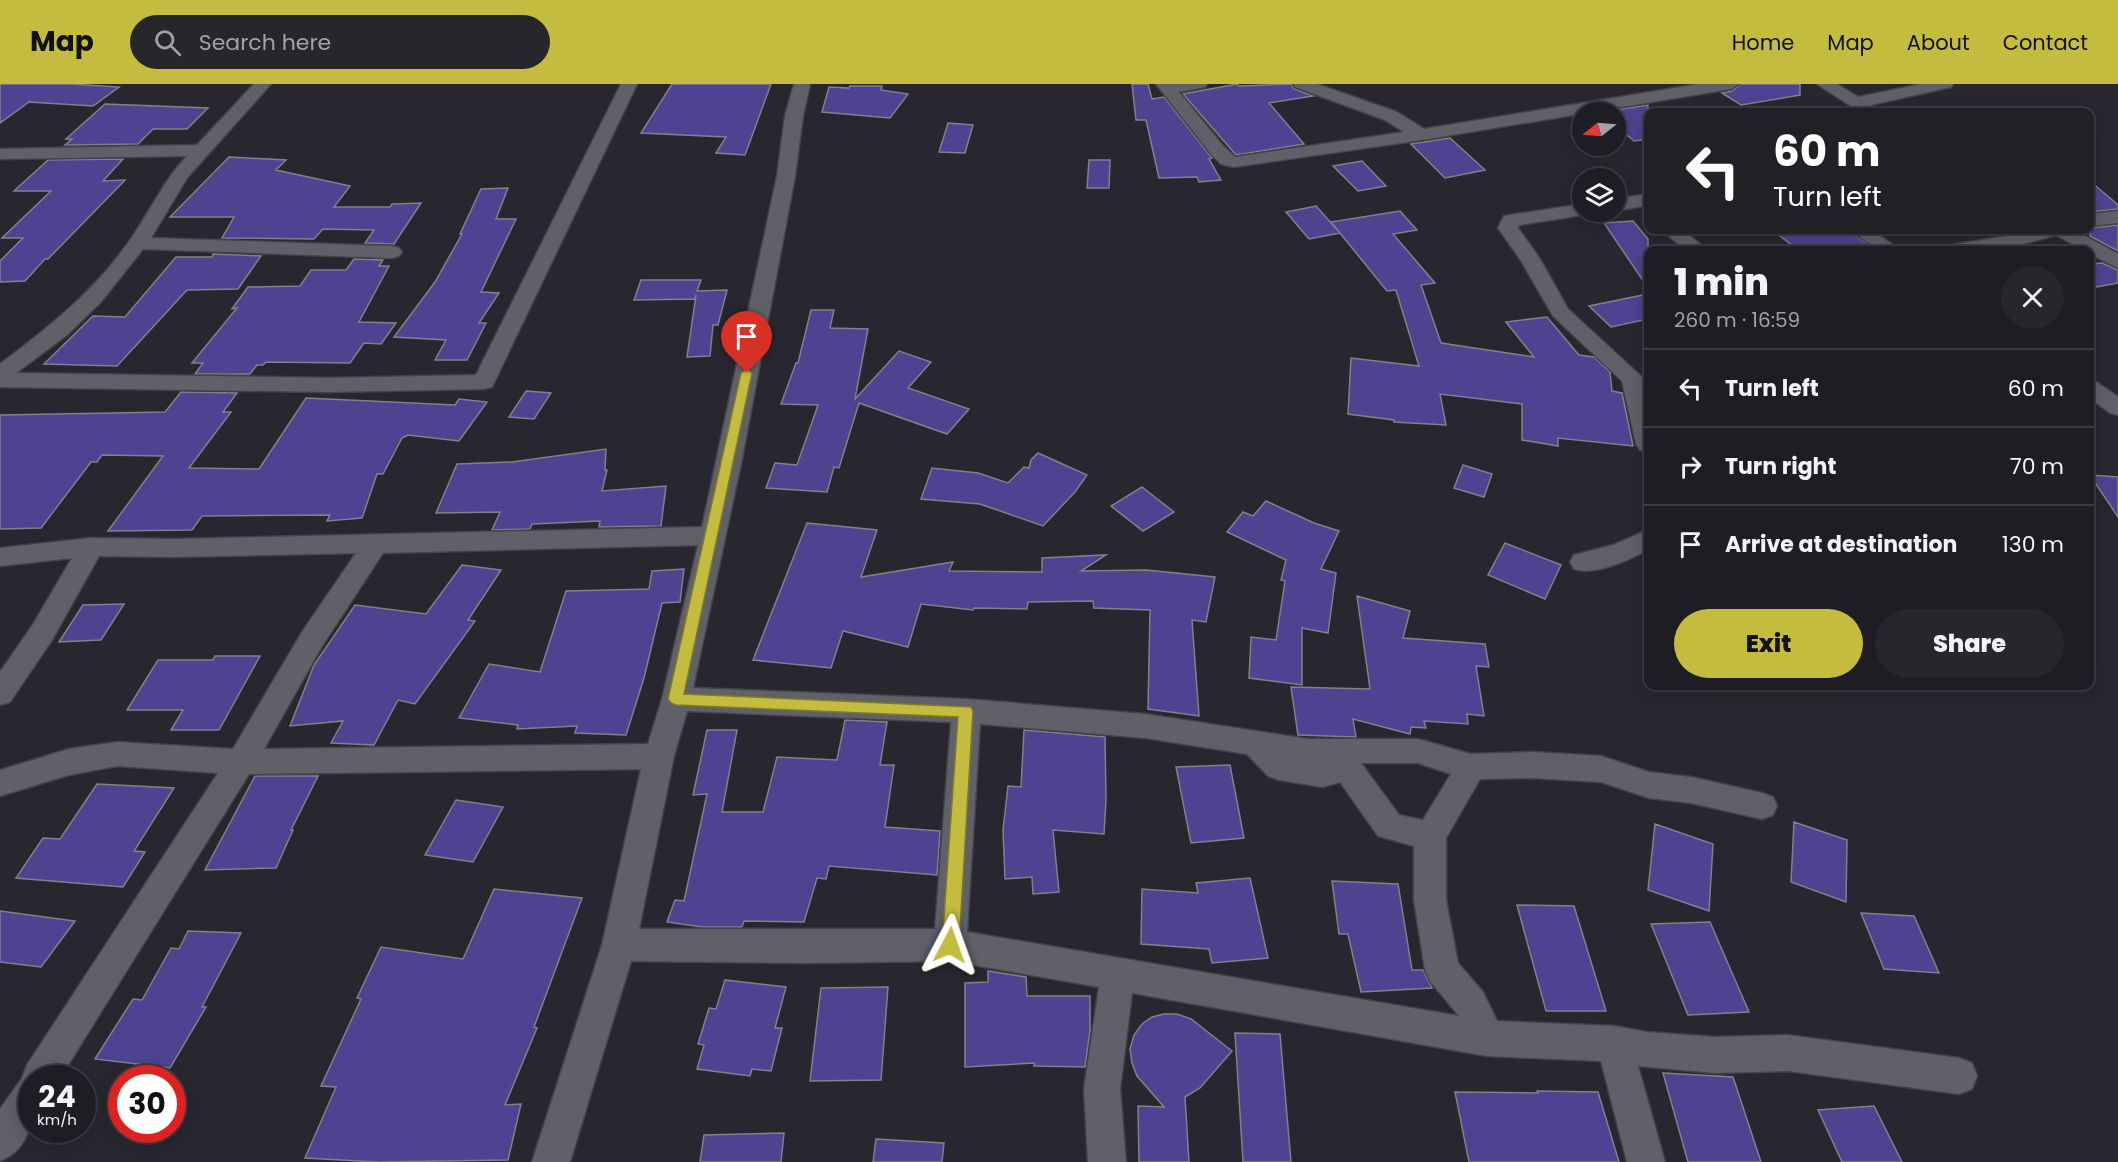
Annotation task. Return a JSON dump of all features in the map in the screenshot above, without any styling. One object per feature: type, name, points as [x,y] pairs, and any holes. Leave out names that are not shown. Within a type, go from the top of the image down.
[{"type":"street","points":[[0,375],[76,316],[94,298],[138,243],[179,175],[263,84]]},
{"type":"street","points":[[0,380],[329,385],[484,382],[628,84]]},
{"type":"street","points":[[551,1162],[619,945],[659,756],[676,699],[712,536],[784,187],[794,116],[802,84]]},
{"type":"street","points":[[1166,87],[1199,84]]},
{"type":"street","points":[[1301,84],[1391,116],[1422,135]]},
{"type":"street","points":[[1166,87],[1227,160],[1248,162],[1422,135],[1593,96],[1731,84]]},
{"type":"street","points":[[1825,84],[1864,108]]},
{"type":"street","points":[[1855,103],[1945,84]]},
{"type":"street","points":[[0,154],[203,150]]},
{"type":"street","points":[[1626,205],[1644,204]]},
{"type":"street","points":[[1572,211],[1511,220],[1508,228],[1530,259],[1560,312],[1633,379],[1644,427]]},
{"type":"street","points":[[2094,220],[2118,217]]},
{"type":"street","points":[[1677,234],[1692,246]]},
{"type":"street","points":[[1866,234],[1884,246]]},
{"type":"street","points":[[1983,246],[2016,241],[2040,234]]},
{"type":"street","points":[[2068,234],[2090,246]]},
{"type":"street","points":[[138,243],[392,252]]},
{"type":"street","points":[[2094,249],[2118,262]]},
{"type":"street","points":[[2094,391],[2118,408]]},
{"type":"street","points":[[0,557],[91,547],[174,548],[712,536]]},
{"type":"street","points":[[1583,562],[1620,553],[1644,541]]},
{"type":"street","points":[[48,1065],[241,762],[312,639],[377,542]]},
{"type":"street","points":[[0,694],[42,633],[91,547]]},
{"type":"street","points":[[676,699],[966,711],[1145,726],[1308,751],[1364,749],[1418,752],[1471,767],[1532,765],[1601,770],[1649,786],[1691,790],[1762,806]]},
{"type":"street","points":[[950,945],[966,711]]},
{"type":"street","points":[[1255,743],[1279,767],[1323,774],[1347,768],[1389,826],[1430,836]]},
{"type":"street","points":[[0,783],[69,762],[117,754],[241,762],[659,756]]},
{"type":"street","points":[[1471,767],[1430,836],[1430,900],[1442,970],[1471,1004],[1487,1038]]},
{"type":"street","points":[[619,945],[805,947],[950,945],[1487,1038],[1614,1044],[1647,1050],[1715,1055],[1788,1053],[1959,1076]]},
{"type":"street","points":[[1107,1162],[1102,1089],[1118,974]]},
{"type":"street","points":[[1614,1044],[1646,1162]]},
{"type":"street","points":[[0,1142],[18,1114]]},
{"type":"building","points":[[0,84],[119,87],[93,106],[29,102],[0,123]]},
{"type":"building","points":[[672,84],[771,84],[745,155],[716,153],[726,137],[641,133]]},
{"type":"building","points":[[1132,84],[1148,84],[1152,99],[1164,97],[1212,158],[1209,159],[1221,180],[1199,182],[1197,177],[1159,178],[1146,120],[1136,120]]},
{"type":"building","points":[[1237,84],[1239,86],[1291,84],[1294,89],[1313,96],[1269,103],[1304,144],[1236,155],[1183,94]]},
{"type":"building","points":[[1741,84],[1800,84],[1800,95],[1741,105],[1722,93],[1732,91]]},
{"type":"building","points":[[850,86],[882,86],[881,90],[908,94],[890,118],[822,112],[829,87],[849,88]]},
{"type":"building","points":[[105,104],[208,108],[187,129],[153,129],[138,144],[65,145],[72,139],[66,139]]},
{"type":"building","points":[[1648,105],[1648,108],[1644,108],[1644,140],[1634,141],[1626,134],[1626,108]]},
{"type":"building","points":[[948,123],[973,125],[965,153],[939,152]]},
{"type":"building","points":[[1450,138],[1485,170],[1445,178],[1411,144]]},
{"type":"building","points":[[229,157],[286,160],[276,170],[350,186],[334,207],[390,207],[392,204],[421,203],[394,244],[365,243],[374,230],[323,229],[314,239],[222,238],[234,217],[170,217]]},
{"type":"building","points":[[123,159],[103,181],[125,180],[48,259],[45,259],[25,281],[0,282],[0,261],[23,238],[2,238],[51,191],[14,191],[48,160]]},
{"type":"building","points":[[1089,160],[1110,160],[1109,188],[1087,188]]},
{"type":"building","points":[[1362,161],[1386,186],[1358,191],[1333,166]]},
{"type":"building","points":[[2094,184],[2118,205],[2118,209],[2094,212]]},
{"type":"building","points":[[508,188],[496,219],[516,219],[481,292],[499,293],[479,323],[486,323],[467,360],[435,360],[446,340],[394,337],[435,282],[462,234],[460,234],[481,189]]},
{"type":"building","points":[[1316,206],[1340,233],[1309,239],[1286,212]]},
{"type":"building","points":[[1400,211],[1417,230],[1393,234],[1435,283],[1421,285],[1441,343],[1534,357],[1506,322],[1547,317],[1579,355],[1594,357],[1610,372],[1612,391],[1622,393],[1633,446],[1558,438],[1558,446],[1522,440],[1522,404],[1440,394],[1446,425],[1394,422],[1394,420],[1348,414],[1351,358],[1419,366],[1396,290],[1387,291],[1331,222]]},
{"type":"building","points":[[1633,221],[1648,239],[1648,246],[1644,246],[1644,282],[1604,223]]},
{"type":"building","points":[[2118,225],[2118,251],[2090,236],[2094,234],[2094,228]]},
{"type":"building","points":[[1853,234],[1870,246],[1793,246],[1779,235]]},
{"type":"building","points":[[213,254],[261,256],[238,289],[187,290],[117,366],[44,364],[93,316],[125,317],[176,257],[212,257]]},
{"type":"building","points":[[354,259],[383,260],[379,266],[389,266],[359,322],[396,323],[381,344],[364,343],[350,363],[266,362],[263,365],[257,365],[250,374],[195,374],[203,363],[192,363],[237,308],[232,309],[248,287],[300,286],[311,270],[346,270]]},
{"type":"building","points":[[2102,263],[2118,270],[2118,283],[2094,287],[2094,264]]},
{"type":"building","points":[[641,280],[701,280],[697,291],[727,290],[718,325],[713,325],[710,356],[687,357],[696,295],[695,299],[634,300]]},
{"type":"building","points":[[1644,295],[1644,320],[1611,327],[1589,306]]},
{"type":"building","points":[[811,310],[834,310],[830,328],[868,329],[855,399],[899,351],[931,362],[908,388],[969,409],[947,434],[859,403],[839,468],[834,467],[827,492],[766,488],[775,463],[797,465],[818,405],[781,404],[796,363],[798,363]]},
{"type":"building","points":[[526,391],[551,393],[534,419],[509,417]]},
{"type":"building","points":[[181,392],[237,393],[223,412],[231,412],[189,468],[259,469],[306,398],[455,405],[459,399],[487,402],[459,441],[408,435],[402,438],[383,474],[377,474],[362,518],[327,521],[330,515],[202,516],[192,530],[108,531],[163,456],[102,455],[97,462],[91,462],[41,528],[0,529],[0,415],[165,412]]},
{"type":"building","points":[[606,449],[605,470],[607,470],[602,491],[666,486],[661,526],[599,527],[600,521],[532,524],[530,529],[492,530],[500,512],[436,513],[457,464],[512,462]]},
{"type":"building","points":[[1038,453],[1087,475],[1075,492],[1043,526],[980,504],[921,499],[932,468],[978,473],[1008,483],[1024,467],[1029,468],[1031,460]]},
{"type":"building","points":[[1463,465],[1492,474],[1484,497],[1454,488]]},
{"type":"building","points":[[2094,475],[2118,477],[2118,517],[2094,481]]},
{"type":"building","points":[[1142,487],[1174,512],[1143,531],[1111,506]]},
{"type":"building","points":[[1266,501],[1314,523],[1339,531],[1321,569],[1336,573],[1328,633],[1302,628],[1302,685],[1249,678],[1251,637],[1276,640],[1285,581],[1281,580],[1286,560],[1227,532],[1243,512],[1253,516]]},
{"type":"building","points":[[807,523],[877,530],[861,577],[953,562],[949,571],[1042,572],[1042,558],[1106,555],[1081,571],[1146,570],[1215,577],[1206,622],[1192,620],[1199,716],[1148,709],[1150,610],[1094,608],[1093,601],[1028,602],[1027,609],[974,608],[973,610],[921,604],[908,647],[843,631],[831,668],[753,660]]},
{"type":"building","points":[[1505,543],[1561,565],[1545,599],[1488,575]]},
{"type":"building","points":[[462,565],[501,570],[468,620],[475,621],[415,704],[398,700],[374,745],[331,743],[343,721],[290,726],[314,665],[355,605],[426,614]]},
{"type":"building","points":[[684,569],[680,602],[662,603],[644,678],[626,735],[575,733],[577,726],[517,729],[518,725],[459,718],[489,664],[540,672],[566,591],[649,589],[652,571]]},
{"type":"building","points":[[1357,596],[1410,611],[1403,638],[1485,644],[1489,667],[1476,666],[1484,716],[1467,714],[1468,724],[1424,721],[1426,728],[1411,727],[1410,734],[1353,719],[1356,737],[1298,735],[1291,687],[1370,689]]},
{"type":"building","points":[[124,604],[101,640],[59,642],[83,605]]},
{"type":"building","points":[[215,656],[260,656],[219,730],[171,730],[183,710],[127,710],[158,660],[213,660]]},
{"type":"building","points":[[845,720],[887,722],[880,765],[894,765],[885,827],[940,831],[937,875],[829,866],[826,879],[817,878],[804,922],[744,921],[742,927],[702,927],[667,922],[675,900],[684,901],[707,794],[693,795],[707,730],[737,730],[722,812],[763,812],[777,757],[837,760]]},
{"type":"building","points":[[1024,730],[1105,737],[1104,834],[1053,830],[1059,892],[1033,894],[1032,877],[1005,879],[1003,830],[1008,786],[1021,787]]},
{"type":"building","points":[[1230,765],[1244,838],[1191,843],[1176,767]]},
{"type":"building","points":[[255,776],[318,776],[291,830],[293,830],[276,868],[205,870]]},
{"type":"building","points":[[97,784],[174,788],[134,851],[145,852],[123,887],[16,878],[43,838],[60,839]]},
{"type":"building","points":[[456,800],[503,807],[473,862],[425,855]]},
{"type":"building","points":[[1794,822],[1847,840],[1846,902],[1791,882]]},
{"type":"building","points":[[1655,824],[1713,844],[1709,911],[1648,890]]},
{"type":"building","points":[[1250,878],[1268,958],[1212,963],[1209,949],[1141,944],[1142,889],[1198,893],[1196,883]]},
{"type":"building","points":[[1332,881],[1398,884],[1412,970],[1423,970],[1432,988],[1361,992],[1348,934],[1339,934]]},
{"type":"building","points":[[494,889],[582,898],[534,1027],[537,1028],[505,1105],[521,1104],[508,1160],[378,1162],[305,1158],[336,1087],[321,1086],[361,999],[357,998],[381,947],[463,959]]},
{"type":"building","points":[[1517,905],[1574,906],[1606,1011],[1546,1011]]},
{"type":"building","points":[[0,911],[75,921],[41,967],[0,962]]},
{"type":"building","points":[[1861,913],[1914,916],[1939,973],[1884,969]]},
{"type":"building","points":[[1710,922],[1749,1012],[1688,1015],[1651,924]]},
{"type":"building","points":[[188,931],[241,933],[202,1007],[206,1007],[172,1065],[145,1065],[95,1059],[133,999],[142,1000],[171,948],[179,949]]},
{"type":"building","points":[[988,971],[1026,977],[1027,996],[1090,996],[1090,1030],[1085,1067],[1034,1066],[1034,1063],[965,1067],[965,983],[988,982]]},
{"type":"building","points":[[725,980],[786,987],[775,1028],[782,1028],[771,1071],[752,1069],[750,1076],[697,1069],[704,1045],[698,1044],[709,1008],[716,1009]]},
{"type":"building","points":[[888,987],[881,1080],[810,1081],[821,988]]},
{"type":"building","points":[[1177,1014],[1191,1019],[1232,1051],[1200,1088],[1185,1097],[1189,1162],[1139,1162],[1138,1106],[1164,1107],[1137,1076],[1130,1049],[1134,1035],[1142,1024],[1152,1017]]},
{"type":"building","points":[[1235,1033],[1280,1034],[1291,1162],[1243,1162]]},
{"type":"building","points":[[1663,1073],[1733,1077],[1761,1162],[1688,1162]]},
{"type":"building","points":[[1537,1091],[1598,1092],[1619,1162],[1469,1162],[1455,1092],[1538,1093]]},
{"type":"building","points":[[1874,1106],[1902,1162],[1842,1162],[1818,1110]]},
{"type":"building","points":[[784,1133],[781,1162],[700,1162],[704,1135]]},
{"type":"building","points":[[876,1139],[944,1143],[942,1162],[873,1162]]},
{"type":"route","points":[[747,373],[676,699],[966,711],[950,945]]}]
